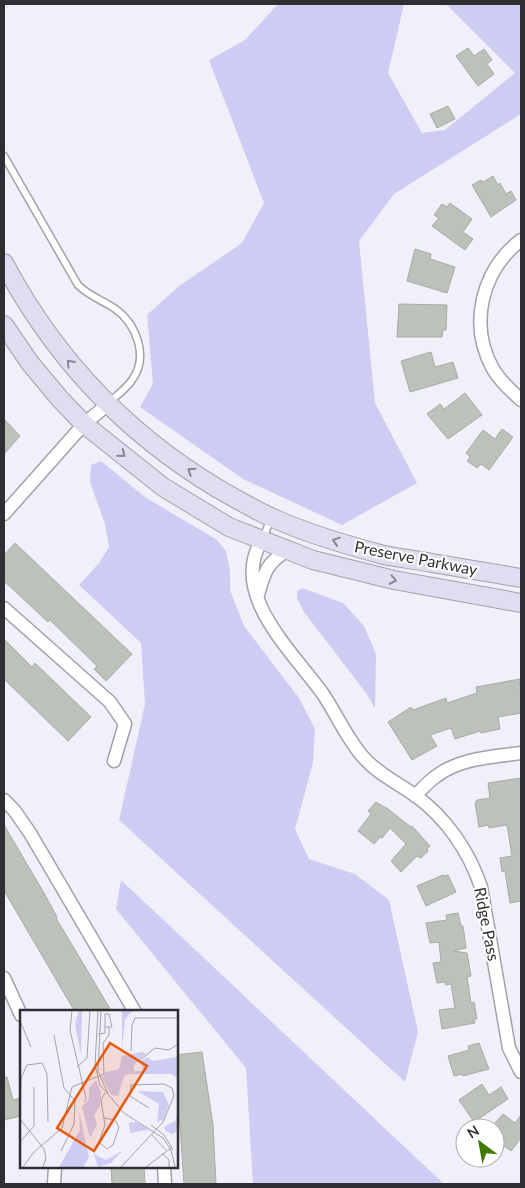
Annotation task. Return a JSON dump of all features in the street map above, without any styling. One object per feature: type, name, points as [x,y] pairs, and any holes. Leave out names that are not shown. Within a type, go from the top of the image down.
[{"type":"street","points":[[521,240],[511,248],[489,278],[482,300],[481,315],[481,330],[486,354],[500,379],[521,400]]},
{"type":"street","name":"Preserve Parkway","points":[[4,264],[14,283],[63,356],[107,405],[136,431],[174,460],[215,487],[272,518],[343,543],[386,555],[521,578]]},
{"type":"street","name":"Preserve Parkway","points":[[4,325],[30,363],[84,424],[163,487],[229,527],[313,560],[394,580],[521,603]]},
{"type":"street","points":[[4,514],[84,424],[107,405]]},
{"type":"street","name":"Ridge Pass","points":[[262,540],[256,549],[253,574],[257,599],[271,626],[314,682],[363,758],[436,814],[463,847],[478,878],[483,896],[509,1048],[521,1072]]},
{"type":"street","points":[[257,599],[265,571],[275,557],[288,550]]},
{"type":"street","points":[[4,608],[110,702],[124,724],[114,761]]},
{"type":"street","points":[[415,796],[435,776],[468,760],[521,752]]},
{"type":"street","points":[[4,800],[14,810],[30,833],[134,1010]]},
{"type":"street","points":[[4,978],[20,1013]]},
{"type":"street","points":[[54,1184],[55,1168]]},
{"type":"street","points":[[164,1168],[165,1184]]},
{"type":"lane","points":[[4,156],[78,285],[87,294],[116,309],[128,320],[134,332],[141,350],[140,365],[132,381],[107,405]]},
{"type":"lane","points":[[262,540],[272,518]]},
{"type":"shaded area","points":[[278,4],[404,4],[388,73],[422,133],[445,130],[515,73],[446,4],[521,4],[521,114],[394,194],[359,241],[375,403],[417,483],[342,525],[243,479],[140,407],[153,384],[147,315],[179,286],[242,243],[264,203],[209,60],[245,40]]},
{"type":"shaded area","points":[[101,461],[145,497],[217,540],[226,551],[230,571],[230,590],[244,626],[299,698],[315,729],[313,763],[295,829],[309,859],[355,874],[389,900],[418,1032],[405,1082],[119,820],[145,704],[141,643],[79,585],[99,563],[109,547],[105,524],[90,482],[91,465]]},
{"type":"shaded area","points":[[302,588],[343,603],[364,626],[376,654],[375,708],[366,693],[304,612],[297,598],[297,591]]},
{"type":"shaded area","points":[[121,880],[444,1184],[253,1184],[246,1068],[116,909]]},
{"type":"building","points":[[468,48],[474,56],[484,49],[492,60],[487,64],[494,74],[478,86],[456,56]]},
{"type":"building","points":[[448,106],[455,119],[437,128],[430,114]]},
{"type":"building","points":[[493,176],[498,185],[500,183],[506,194],[511,191],[516,200],[491,217],[472,185],[481,180],[483,182]]},
{"type":"building","points":[[450,203],[472,219],[463,232],[473,239],[465,250],[432,226],[439,218],[434,215],[442,204],[447,207]]},
{"type":"building","points":[[415,249],[431,254],[430,259],[455,267],[447,293],[407,281]]},
{"type":"building","points":[[399,304],[447,305],[446,330],[443,330],[442,337],[397,337]]},
{"type":"building","points":[[431,352],[435,367],[453,362],[458,378],[410,392],[401,361]]},
{"type":"building","points":[[465,393],[482,415],[448,439],[427,414],[440,404],[444,409]]},
{"type":"building","points":[[4,419],[20,436],[4,454]]},
{"type":"building","points":[[502,429],[513,437],[489,470],[481,464],[477,468],[467,461],[470,457],[466,453],[483,430],[495,439]]},
{"type":"building","points":[[15,543],[132,654],[106,681],[94,669],[97,666],[50,620],[48,622],[4,581],[4,555]]},
{"type":"building","points":[[4,639],[32,667],[35,663],[91,717],[68,741],[4,679]]},
{"type":"building","points":[[520,679],[521,713],[498,717],[500,729],[481,733],[480,731],[455,739],[451,728],[430,735],[437,746],[412,760],[388,722],[411,707],[413,710],[446,698],[447,703],[477,693],[476,687]]},
{"type":"building","points":[[521,778],[521,901],[510,903],[505,871],[502,872],[500,858],[512,856],[507,825],[489,828],[488,825],[479,827],[475,803],[477,800],[490,798],[488,783]]},
{"type":"building","points":[[376,802],[412,826],[430,846],[421,858],[417,856],[401,872],[391,861],[406,844],[390,828],[374,844],[358,831],[371,814],[368,811]]},
{"type":"building","points":[[4,825],[111,1010],[74,1010],[4,890]]},
{"type":"building","points":[[443,875],[448,875],[456,892],[426,906],[417,886]]},
{"type":"building","points":[[458,913],[461,926],[463,926],[466,948],[453,951],[467,953],[471,976],[467,977],[471,1003],[474,1002],[477,1019],[474,1019],[475,1023],[442,1029],[439,1010],[455,1008],[451,984],[446,985],[445,982],[437,983],[433,963],[441,962],[439,942],[430,943],[426,923],[447,920],[446,915]]},
{"type":"building","points":[[479,1043],[489,1069],[463,1076],[462,1074],[454,1076],[448,1056],[469,1050],[468,1046]]},
{"type":"building","points":[[202,1052],[213,1125],[216,1184],[184,1184],[178,1116],[178,1055]]},
{"type":"building","points":[[4,1077],[7,1077],[13,1100],[20,1098],[20,1116],[4,1120]]},
{"type":"building","points":[[482,1084],[489,1095],[501,1087],[508,1099],[480,1118],[471,1118],[459,1100]]},
{"type":"building","points":[[503,1114],[515,1123],[521,1115],[521,1138],[511,1151],[505,1147],[505,1118],[499,1118]]},
{"type":"building","points":[[111,1168],[144,1168],[145,1184],[112,1184]]}]
